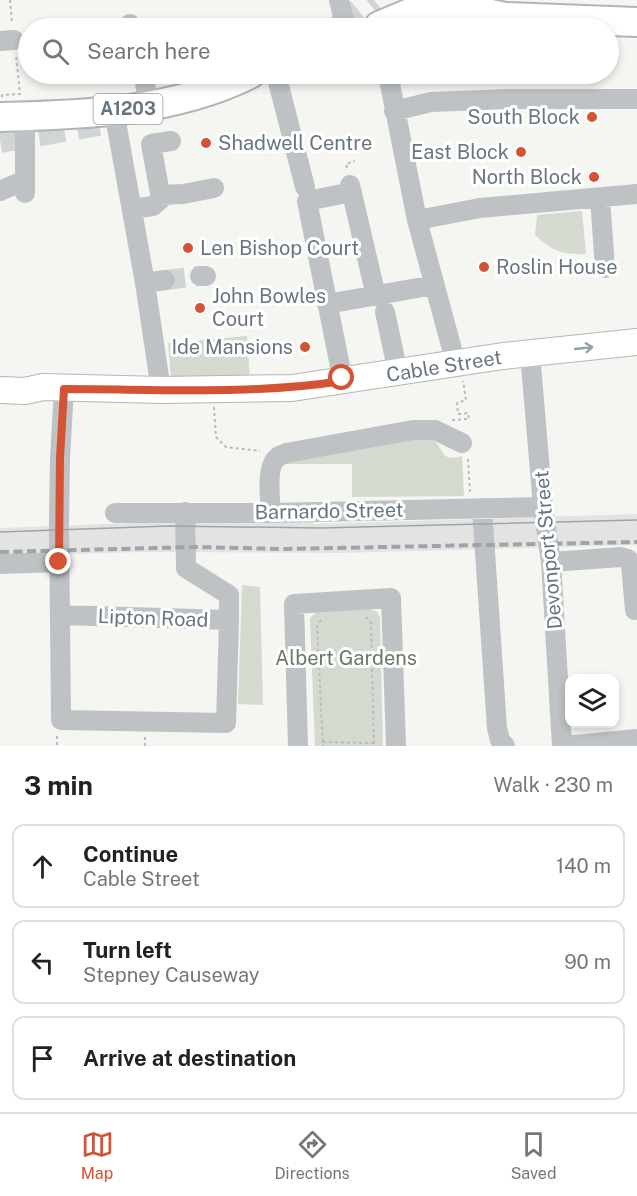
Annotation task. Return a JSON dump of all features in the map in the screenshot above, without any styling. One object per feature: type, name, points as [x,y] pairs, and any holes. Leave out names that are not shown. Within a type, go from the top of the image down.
[{"type":"highway","points":[[398,18],[417,10],[458,8],[505,17],[531,18]]},
{"type":"highway","points":[[500,18],[505,17]]},
{"type":"highway","points":[[619,21],[637,22]]},
{"type":"highway","name":"A1203","points":[[13,105],[114,111],[178,100],[226,84]]},
{"type":"main road","name":"Cable Street","points":[[0,390],[25,391],[43,387],[161,390],[292,388],[398,373],[459,372],[530,353],[637,342]]},
{"type":"street","points":[[339,0],[344,18]]},
{"type":"street","points":[[145,84],[148,106]]},
{"type":"street","points":[[278,84],[306,194],[343,381]]},
{"type":"street","points":[[390,84],[417,220],[459,372]]},
{"type":"street","points":[[394,111],[432,102],[507,99],[637,99]]},
{"type":"street","points":[[0,191],[25,186],[13,105]]},
{"type":"street","points":[[114,111],[145,283],[161,390]]},
{"type":"street","points":[[132,209],[153,206],[161,199],[151,144],[171,141]]},
{"type":"street","points":[[161,195],[183,194],[214,188]]},
{"type":"street","points":[[306,194],[351,189],[398,373]]},
{"type":"street","points":[[417,220],[480,208],[637,194]]},
{"type":"street","points":[[600,198],[605,268]]},
{"type":"street","points":[[145,283],[165,280]]},
{"type":"street","points":[[327,304],[380,304],[434,285]]},
{"type":"street","name":"Devonport Street","points":[[530,353],[543,507],[551,562],[563,746]]},
{"type":"street","points":[[61,615],[60,458],[64,389]]},
{"type":"street","points":[[271,513],[270,472],[277,458],[298,450],[413,430],[435,430],[462,443]]},
{"type":"street","points":[[477,507],[497,728],[500,740],[506,746]]},
{"type":"street","name":"Barnardo Street","points":[[115,513],[271,513],[543,507]]},
{"type":"street","points":[[185,512],[186,568],[229,595],[229,620]]},
{"type":"street","points":[[551,562],[621,557],[628,559],[632,564],[635,610]]},
{"type":"street","points":[[0,564],[59,562]]},
{"type":"street","points":[[298,746],[294,604],[391,598],[396,746]]},
{"type":"street","name":"Lipton Road","points":[[61,615],[229,620],[226,723],[61,720],[61,615]]},
{"type":"street","points":[[563,746],[637,739]]},
{"type":"path","points":[[435,430],[453,420],[469,418],[468,413],[458,414],[457,403],[466,400],[459,372]]},
{"type":"path","points":[[214,405],[216,437],[226,447],[263,452],[277,458]]},
{"type":"path","points":[[462,443],[467,449],[477,507]]},
{"type":"path","points":[[322,742],[374,744],[371,622],[366,617]]},
{"type":"path","points":[[322,620],[317,626],[322,746]]},
{"type":"shaded area","points":[[637,514],[637,545],[339,553],[143,552],[0,556],[0,528],[313,516],[313,524]]},
{"type":"green space","points":[[582,211],[586,254],[558,251],[535,235],[537,215]]},
{"type":"green space","points":[[247,336],[250,381],[171,377],[168,343]]},
{"type":"green space","points":[[413,433],[437,443],[443,454],[450,458],[462,456],[464,496],[352,497],[352,464],[286,464],[288,460]]},
{"type":"green space","points":[[242,585],[260,587],[263,705],[238,704]]},
{"type":"green space","name":"Albert Gardens","points":[[369,609],[376,611],[380,617],[383,746],[315,746],[310,618],[316,612]]},
{"type":"tunnel","points":[[352,18],[374,0]]},
{"type":"tunnel","points":[[0,140],[99,123]]},
{"type":"tunnel","points":[[165,280],[200,276]]},
{"type":"tram line","points":[[0,532],[169,526],[321,528],[637,520]]},
{"type":"railway","points":[[0,552],[196,547],[283,549],[637,542]]},
{"type":"place","name":"South Block","points":[[592,117]]},
{"type":"place","name":"Shadwell Centre","points":[[206,143]]},
{"type":"place","name":"East Block","points":[[521,152]]},
{"type":"place","name":"North Block","points":[[594,177]]},
{"type":"place","name":"Len Bishop Court","points":[[188,248]]},
{"type":"place","name":"Roslin House","points":[[484,267]]},
{"type":"place","name":"John Bowles Court","points":[[200,308]]},
{"type":"place","name":"Ide Mansions","points":[[305,347]]},
{"type":"route","points":[[59,562],[60,458],[64,389],[292,388],[343,381],[342,378]]}]
